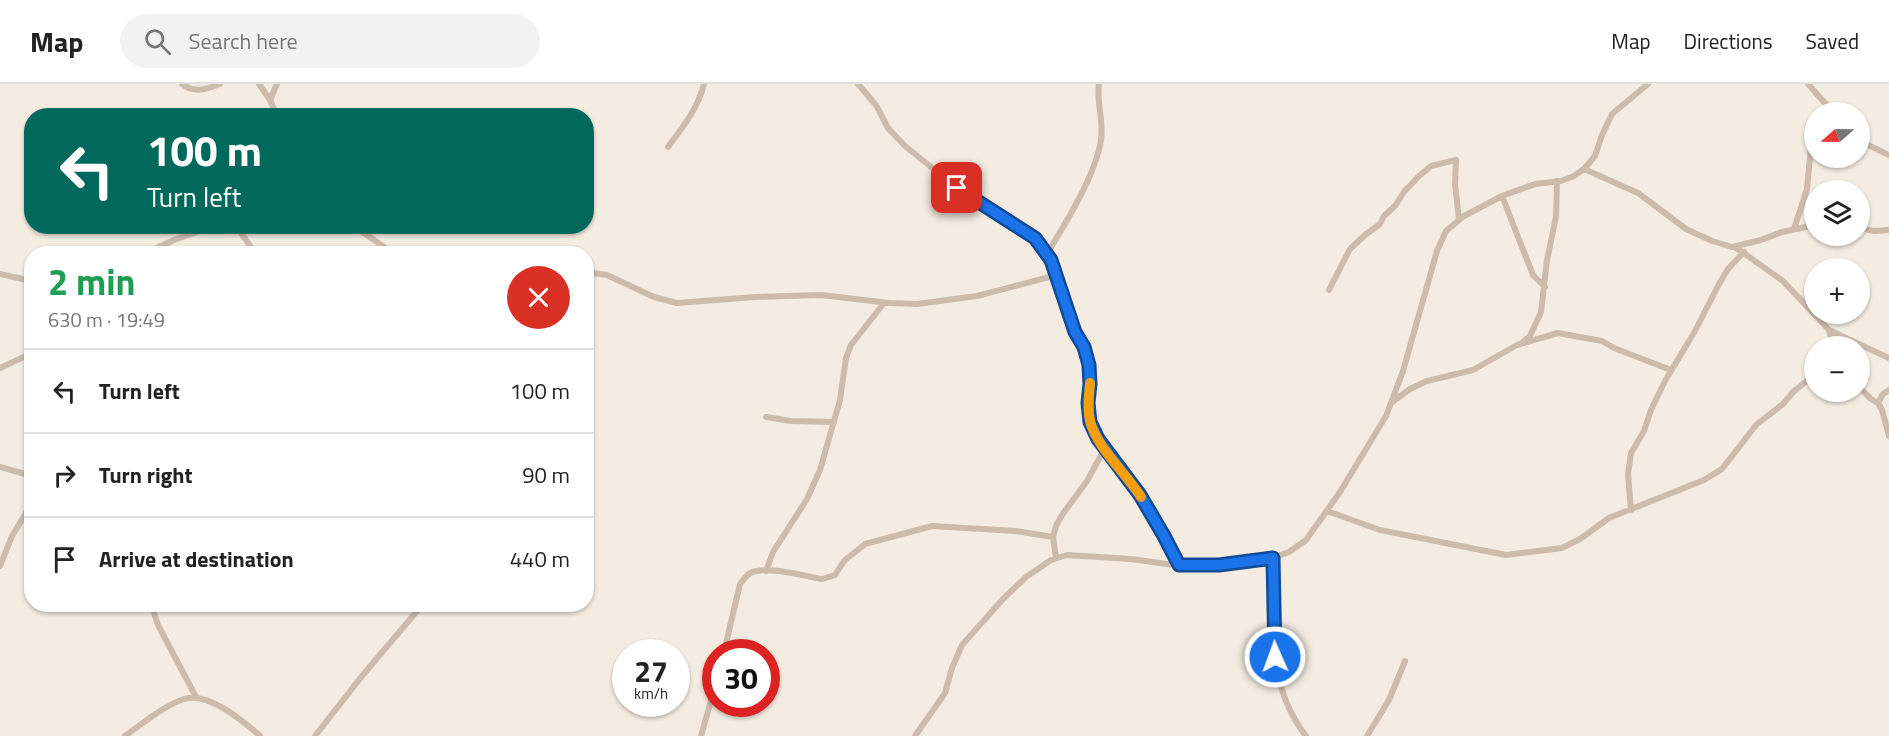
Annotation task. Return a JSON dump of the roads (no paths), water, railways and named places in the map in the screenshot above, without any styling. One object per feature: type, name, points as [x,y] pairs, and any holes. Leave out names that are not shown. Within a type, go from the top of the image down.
[{"type":"street","points":[[182,84],[196,90],[220,84]]},
{"type":"street","points":[[259,84],[274,108]]},
{"type":"street","points":[[270,100],[277,84]]},
{"type":"street","points":[[668,147],[690,116],[701,96],[704,84]]},
{"type":"street","points":[[858,84],[876,105],[888,128],[905,146],[957,188],[1035,238],[1047,254],[1057,275],[1075,332],[1084,347],[1089,365],[1090,422],[1105,448],[1140,495],[1179,565]]},
{"type":"street","points":[[1047,254],[1069,218],[1095,165],[1101,139],[1099,84]]},
{"type":"street","points":[[915,736],[945,693],[962,645],[1026,577],[1051,560],[1067,555],[1179,565],[1219,565],[1273,558],[1288,552],[1306,540],[1327,511],[1386,416],[1407,361],[1442,238],[1446,231],[1459,220],[1502,196],[1535,184],[1574,176],[1584,169],[1595,156],[1612,114],[1648,84]]},
{"type":"street","points":[[1808,84],[1824,102]]},
{"type":"street","points":[[1870,145],[1889,155]]},
{"type":"street","points":[[1329,290],[1350,249],[1380,224],[1404,192],[1431,166],[1456,160],[1455,184],[1459,220]]},
{"type":"street","points":[[1794,229],[1807,189],[1809,168]]},
{"type":"street","points":[[1584,169],[1638,194],[1686,229],[1744,252],[1783,280],[1828,330],[1889,358]]},
{"type":"street","points":[[1391,404],[1410,389],[1427,381],[1473,370],[1530,336],[1541,312],[1547,260],[1556,217],[1557,181]]},
{"type":"street","points":[[1502,196],[1533,275],[1545,287]]},
{"type":"street","points":[[1735,247],[1804,227]]},
{"type":"street","points":[[1870,230],[1889,230]]},
{"type":"street","points":[[161,246],[191,234]]},
{"type":"street","points":[[365,234],[383,246]]},
{"type":"street","points":[[1631,510],[1628,474],[1630,453],[1644,431],[1671,370],[1728,269],[1744,252]]},
{"type":"street","points":[[594,273],[607,274],[654,297],[677,303],[821,295],[884,303],[917,304],[977,296],[1057,275]]},
{"type":"street","points":[[0,274],[24,279]]},
{"type":"street","points":[[766,571],[773,552],[811,490],[820,470],[840,400],[846,358],[851,345],[884,303]]},
{"type":"street","points":[[1828,330],[1830,336]]},
{"type":"street","points":[[1523,342],[1558,333],[1574,334],[1602,341],[1614,348],[1671,370]]},
{"type":"street","points":[[0,368],[24,357]]},
{"type":"street","points":[[1327,511],[1380,530],[1506,555],[1562,548],[1580,539],[1609,518],[1704,480],[1722,469],[1756,425],[1783,404],[1804,383]]},
{"type":"street","points":[[1878,403],[1883,394],[1889,390]]},
{"type":"street","points":[[1870,398],[1878,403],[1882,410],[1889,436]]},
{"type":"street","points":[[766,417],[791,421],[834,422]]},
{"type":"street","points":[[1056,558],[1053,537],[1062,515],[1087,480],[1105,448]]},
{"type":"street","points":[[0,467],[24,474]]},
{"type":"street","points":[[0,566],[12,536],[24,516]]},
{"type":"street","points":[[726,639],[740,584],[752,573],[766,571],[828,578],[835,575],[852,553],[865,544],[932,526],[1017,531],[1053,537]]},
{"type":"street","points":[[1273,558],[1276,669],[1286,704],[1306,736]]},
{"type":"street","points":[[154,612],[158,625],[196,697]]},
{"type":"street","points":[[315,736],[335,708],[416,612]]},
{"type":"street","points":[[1367,736],[1389,700],[1405,661]]},
{"type":"street","points":[[125,736],[175,703],[196,697],[207,699],[243,721],[260,736]]},
{"type":"street","points":[[701,736],[706,717]]}]
